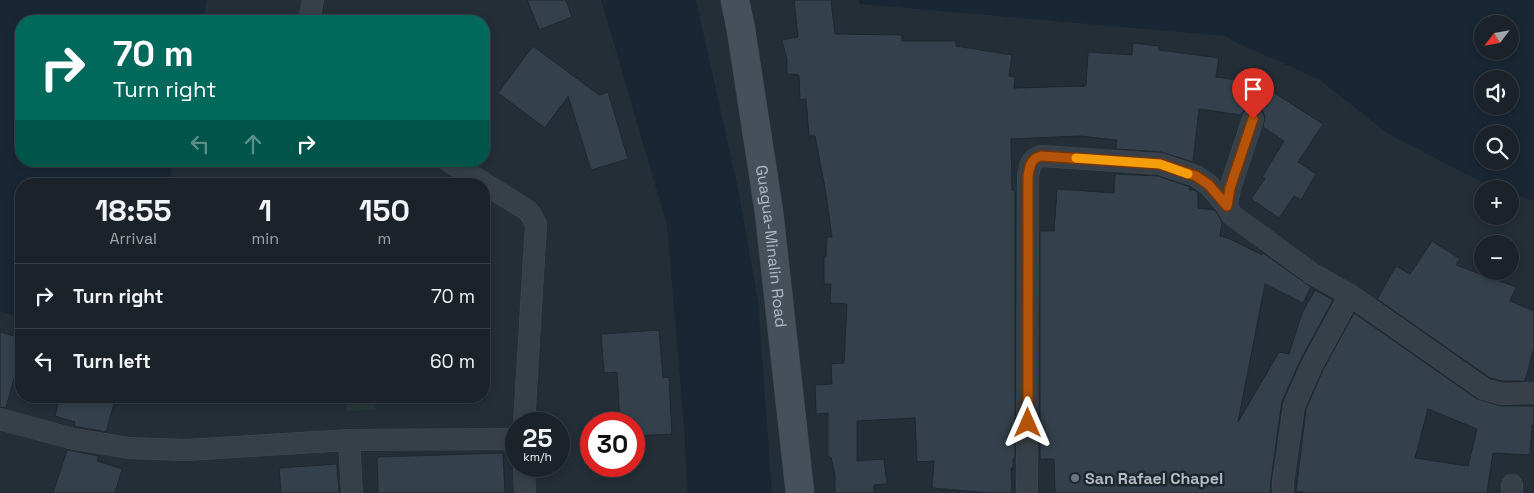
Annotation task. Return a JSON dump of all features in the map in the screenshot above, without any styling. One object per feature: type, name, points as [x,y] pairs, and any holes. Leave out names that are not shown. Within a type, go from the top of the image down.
[{"type":"main road","name":"Guagua-Minalin Road","points":[[735,0],[769,212],[800,493]]},
{"type":"street","points":[[310,15],[313,0]]},
{"type":"street","points":[[1227,206],[1230,188],[1253,119]]},
{"type":"street","points":[[1027,493],[1028,176],[1030,163],[1035,158],[1041,156],[1160,164],[1196,176],[1209,185],[1227,206],[1232,216],[1311,273],[1350,295],[1484,389],[1502,394],[1534,393]]},
{"type":"street","points":[[458,167],[475,178]]},
{"type":"street","points":[[490,187],[526,210],[536,224],[525,412]]},
{"type":"street","points":[[1283,493],[1294,406],[1312,364],[1350,295]]},
{"type":"street","points":[[0,420],[74,438],[129,448],[186,450],[350,440],[505,439]]},
{"type":"street","points":[[350,440],[352,493]]},
{"type":"street","points":[[524,477],[525,493]]},
{"type":"shaded area","points":[[347,403],[375,403],[375,409],[347,411]]},
{"type":"water","points":[[0,0],[207,0],[204,15],[15,15],[15,167],[172,167],[169,178],[15,178],[15,316],[0,311]]},
{"type":"water","points":[[601,0],[696,0],[738,188],[758,301],[772,493],[687,493],[685,440],[667,225]]},
{"type":"water","points":[[859,0],[1534,0],[1534,201],[1519,196],[1519,180],[1477,180],[1387,133],[1320,80],[1233,41],[1226,36],[860,4]]},
{"type":"building","points":[[527,0],[566,0],[572,17],[539,30]]},
{"type":"building","points":[[794,0],[831,0],[835,34],[902,35],[902,41],[956,41],[956,46],[1012,55],[1009,76],[1015,77],[1014,88],[1086,86],[1088,52],[1132,55],[1133,43],[1159,46],[1159,50],[1219,58],[1216,77],[1259,83],[1323,124],[1298,162],[1316,174],[1301,200],[1294,196],[1279,218],[1251,199],[1265,179],[1262,177],[1284,141],[1263,127],[1265,116],[1262,110],[1256,107],[1245,109],[1241,115],[1199,109],[1193,162],[1161,152],[1116,149],[1117,140],[1079,136],[1011,139],[1012,190],[1015,191],[1015,459],[1013,459],[1013,468],[1011,468],[1012,493],[932,488],[934,461],[917,462],[915,418],[857,421],[857,461],[884,459],[887,484],[874,485],[874,493],[835,493],[835,476],[831,457],[828,457],[828,413],[816,414],[815,385],[832,384],[831,364],[844,363],[847,304],[830,303],[831,284],[824,284],[824,257],[826,257],[827,237],[832,237],[825,188],[815,136],[809,136],[806,99],[800,100],[799,75],[787,74],[787,60],[782,40],[798,37]]},
{"type":"building","points":[[533,46],[599,95],[608,92],[628,159],[591,170],[568,96],[545,128],[498,93]]},
{"type":"building","points":[[1115,174],[1158,176],[1190,187],[1189,190],[1194,190],[1198,193],[1198,208],[1214,210],[1217,213],[1222,222],[1220,236],[1262,255],[1263,253],[1311,287],[1303,303],[1265,284],[1238,422],[1279,352],[1289,354],[1302,313],[1315,290],[1333,300],[1301,359],[1282,401],[1270,493],[1055,493],[1054,459],[1040,459],[1040,231],[1054,231],[1057,189],[1114,193]]},
{"type":"building","points":[[1432,241],[1460,259],[1456,265],[1474,272],[1474,280],[1497,280],[1516,287],[1510,301],[1534,311],[1534,348],[1525,381],[1503,381],[1490,378],[1377,299],[1396,266],[1410,274]]},
{"type":"building","points":[[1354,313],[1477,399],[1501,406],[1534,406],[1534,425],[1532,425],[1530,455],[1493,453],[1487,493],[1308,493],[1296,491],[1306,409],[1323,370]],"holes":[[[1428,409],[1477,429],[1468,466],[1415,458]]]},
{"type":"building","points":[[659,330],[663,378],[669,377],[672,434],[645,435],[645,412],[619,412],[617,372],[604,373],[601,334]]},
{"type":"building","points":[[0,332],[15,336],[15,375],[6,408],[0,407]]},
{"type":"building","points":[[58,403],[114,403],[106,432],[74,426],[75,422],[55,416]]},
{"type":"building","points":[[67,450],[99,456],[97,461],[122,469],[115,493],[53,493]]},
{"type":"building","points":[[503,453],[505,493],[378,493],[377,457]]},
{"type":"building","points":[[337,464],[339,493],[281,493],[279,468]]},
{"type":"slow traffic","points":[[1076,158],[1160,164],[1188,174]]},
{"type":"place","name":"San Rafael Chapel","points":[[1075,478]]},
{"type":"route","points":[[1028,423],[1028,176],[1030,163],[1035,158],[1041,156],[1160,164],[1196,176],[1209,185],[1227,206],[1230,188],[1253,119]]}]
